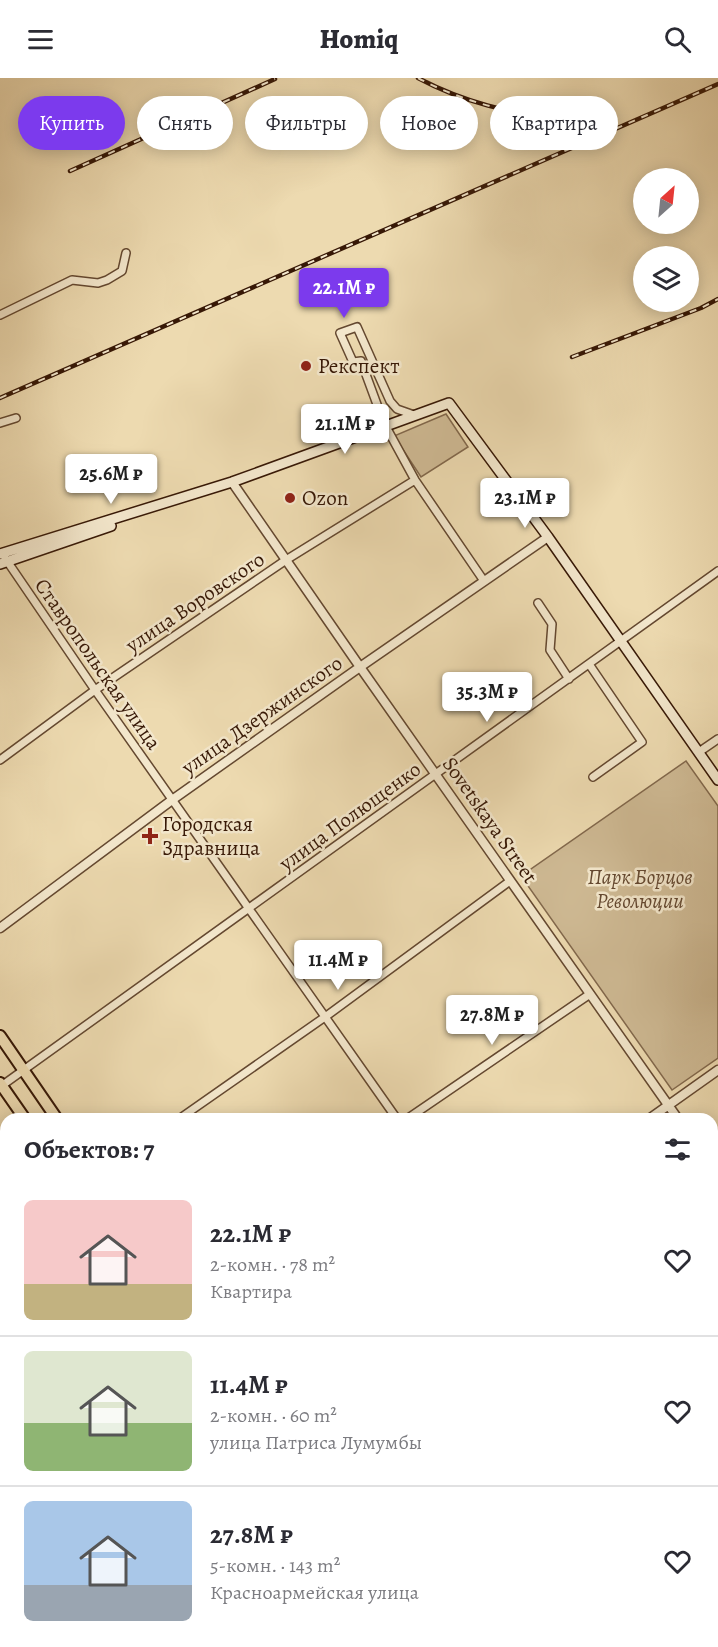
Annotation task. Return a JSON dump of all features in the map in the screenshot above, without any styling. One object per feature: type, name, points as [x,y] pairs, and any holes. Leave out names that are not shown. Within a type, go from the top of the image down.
[{"type":"main road","points":[[2,557],[233,483],[449,403],[548,537],[718,780]]},
{"type":"main road","points":[[0,1036],[53,1113]]},
{"type":"main road","points":[[1,1086],[21,1113]]},
{"type":"street","points":[[0,315],[72,280],[98,283],[107,280],[122,272],[126,253]]},
{"type":"street","points":[[414,415],[397,410],[390,401],[357,327],[340,333],[353,362],[361,361],[383,426],[414,480],[484,581]]},
{"type":"street","points":[[0,423],[16,418]]},
{"type":"street","name":"улица Воровского","points":[[0,760],[95,690],[286,560],[414,480]]},
{"type":"street","name":"Sovetskaya Street","points":[[233,483],[674,1113]]},
{"type":"street","name":"улица Дзержинского","points":[[0,928],[172,800],[548,537]]},
{"type":"street","name":"Ставропольская улица","points":[[2,557],[393,1113]]},
{"type":"street","name":"улица Полющенко","points":[[1,1086],[718,571]]},
{"type":"street","points":[[538,603],[552,624],[550,650],[569,679]]},
{"type":"street","points":[[589,664],[642,742],[593,777]]},
{"type":"street","points":[[699,752],[718,739]]},
{"type":"street","points":[[188,1113],[325,1017],[510,881]]},
{"type":"street","points":[[416,1113],[590,994]]},
{"type":"street","points":[[658,1113],[718,1070]]},
{"type":"green space","points":[[446,414],[468,447],[421,477],[394,436]]},
{"type":"green space","name":"Парк Борцов Революции","points":[[686,761],[718,806],[718,1058],[672,1090],[521,876]]},
{"type":"railway","points":[[418,78],[452,94],[490,106]]},
{"type":"railway","points":[[70,171],[275,79]]},
{"type":"railway","points":[[0,398],[718,84]]},
{"type":"railway","points":[[572,357],[701,308],[718,299]]},
{"type":"place","name":"Рекспект","points":[[306,366]]},
{"type":"place","name":"Ozon","points":[[290,498]]},
{"type":"place","name":"Городская Здравница","points":[[150,836]]}]
